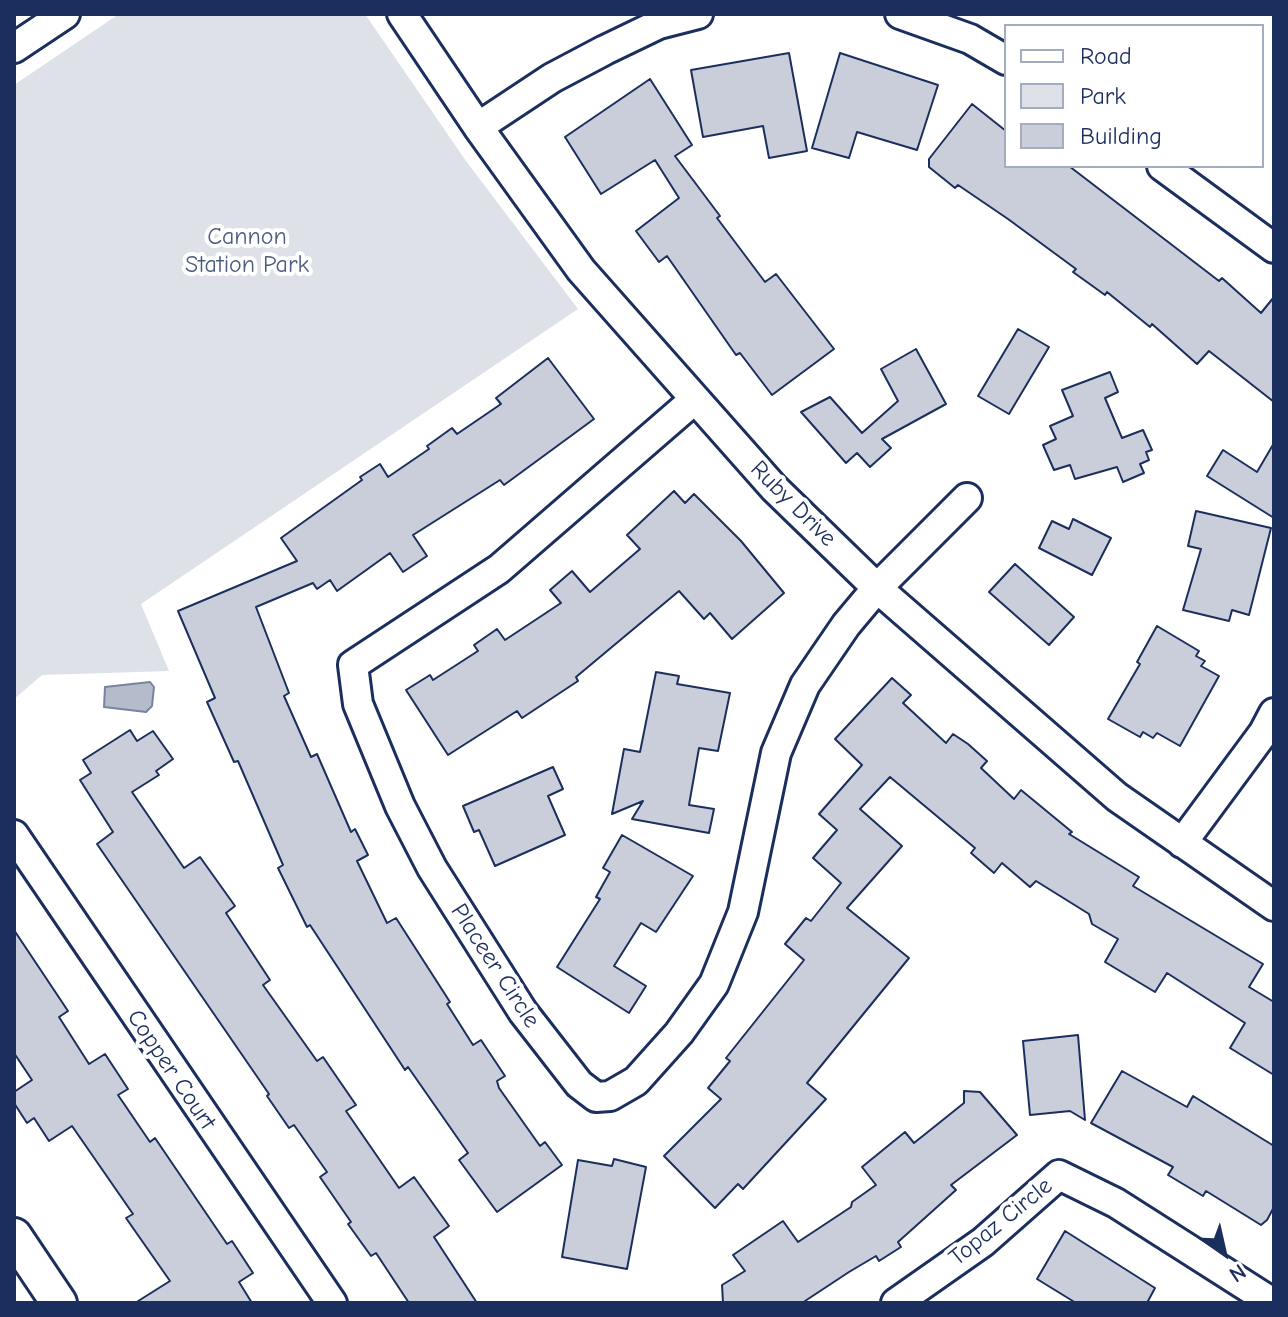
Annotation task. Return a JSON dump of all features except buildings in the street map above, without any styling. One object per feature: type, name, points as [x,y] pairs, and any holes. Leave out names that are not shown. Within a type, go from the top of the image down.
[{"type":"main road","points":[[14,1236],[59,1303]]},
{"type":"street","points":[[14,48],[65,14]]},
{"type":"street","name":"Ruby Drive","points":[[402,14],[478,127],[581,270],[774,488],[877,588],[1117,797],[1274,906]]},
{"type":"street","points":[[478,127],[552,78],[605,50],[659,24],[698,14]]},
{"type":"street","points":[[900,14],[970,39],[1004,59]]},
{"type":"street","points":[[1165,168],[1274,248]]},
{"type":"street","name":"Placeer Circle","points":[[694,400],[499,569],[353,665],[358,704],[400,806],[432,868],[523,1012],[579,1084],[596,1097],[610,1096],[636,1081],[679,1033],[714,984],[743,912],[776,753],[805,685],[846,625],[877,588]]},
{"type":"street","points":[[877,588],[967,498]]},
{"type":"street","points":[[1182,843],[1264,732],[1274,713]]},
{"type":"street","name":"Copper Court","points":[[14,835],[332,1303]]},
{"type":"street","name":"Topaz Circle","points":[[896,1303],[983,1242],[1059,1175],[1116,1203],[1273,1303]]},
{"type":"green space","name":"Cannon Station Park","points":[[119,14],[365,14],[466,161],[578,309],[141,604],[169,671],[42,675],[14,699],[14,85]]},
{"type":"water","points":[[150,682],[154,687],[152,706],[146,712],[104,707],[105,687]]}]
